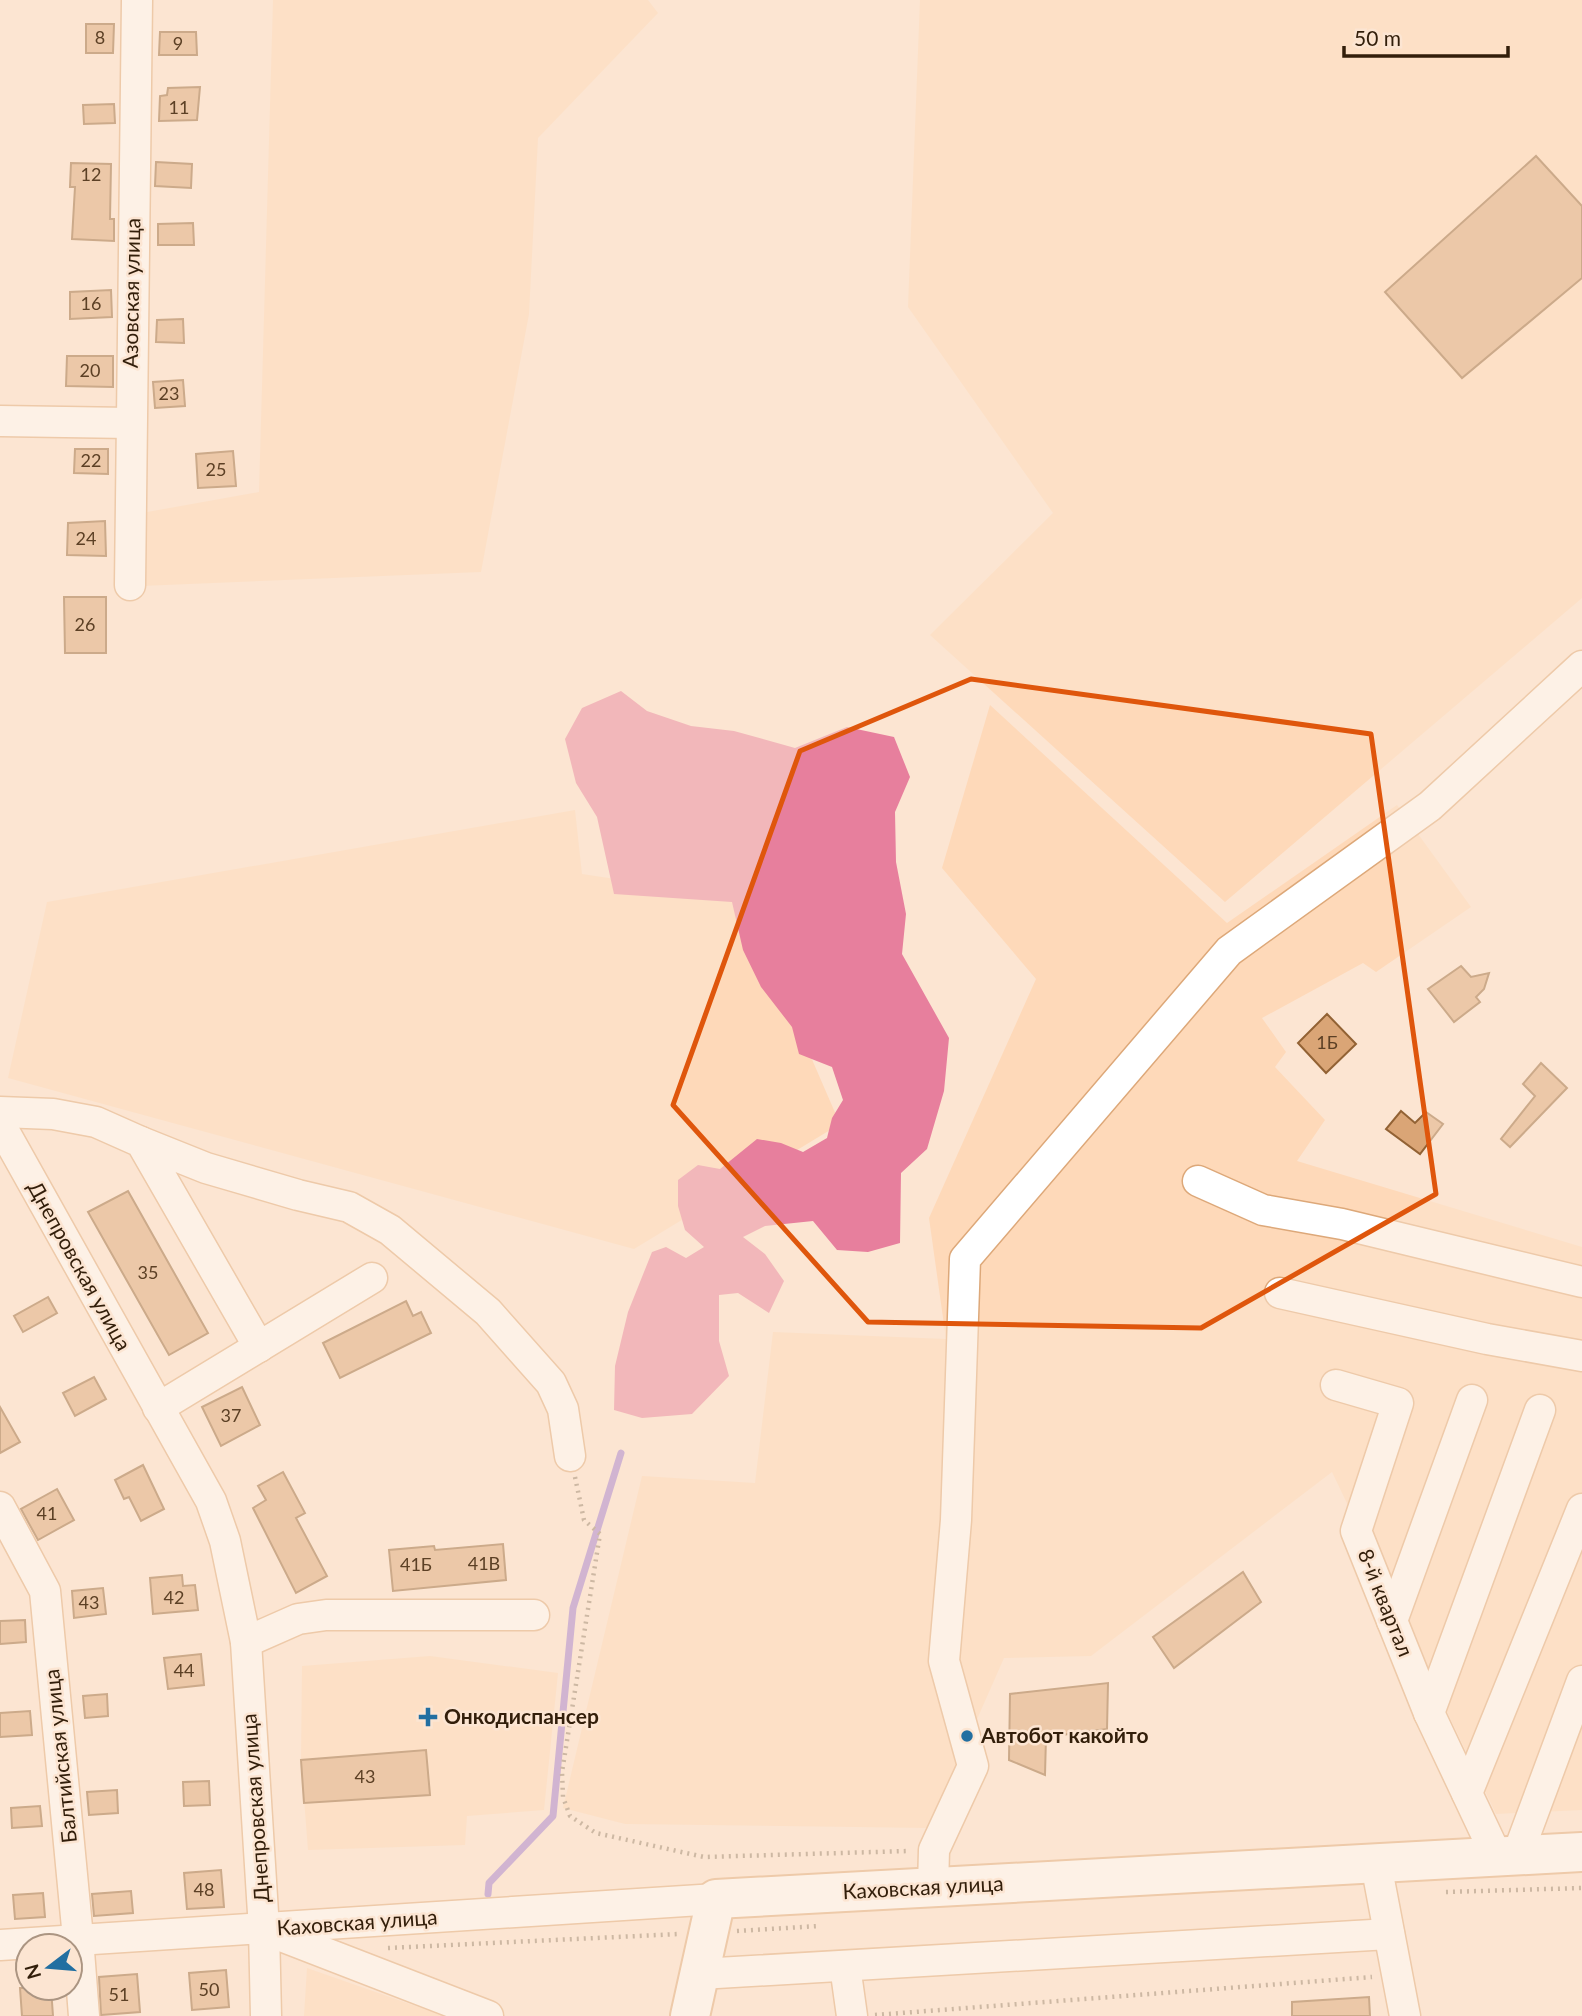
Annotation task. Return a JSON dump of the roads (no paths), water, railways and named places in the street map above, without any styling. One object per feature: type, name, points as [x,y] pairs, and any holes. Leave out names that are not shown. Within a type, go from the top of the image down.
[{"type":"main road","name":"Каховская улица","points":[[716,1899],[933,1869],[1376,1864],[1582,1852]]},
{"type":"main road","points":[[690,2016],[716,1899]]},
{"type":"street","name":"Азовская улица","points":[[130,585],[137,0]]},
{"type":"street","points":[[0,421],[130,423]]},
{"type":"street","points":[[933,1869],[973,1766],[944,1661],[956,1520],[965,1259],[1229,951],[1430,806],[1582,666]]},
{"type":"street","points":[[0,1112],[53,1114],[96,1122],[206,1168],[349,1207],[390,1230],[488,1312],[551,1383],[563,1409],[570,1456]]},
{"type":"street","name":"Днепровская улица","points":[[0,1124],[211,1501],[225,1541],[246,1642],[267,2016]]},
{"type":"street","points":[[141,1142],[259,1347]]},
{"type":"street","points":[[1198,1181],[1263,1210],[1342,1224],[1582,1282]]},
{"type":"street","points":[[159,1408],[372,1278]]},
{"type":"street","points":[[1280,1293],[1487,1339],[1582,1356]]},
{"type":"street","name":"8-й квартал","points":[[1336,1385],[1398,1403],[1356,1531],[1429,1713],[1467,1793],[1507,1856]]},
{"type":"street","points":[[1392,1621],[1472,1401]]},
{"type":"street","points":[[1429,1713],[1540,1410]]},
{"type":"street","name":"Балтийская улица","points":[[0,1507],[45,1591],[77,1932]]},
{"type":"street","points":[[1467,1793],[1582,1509]]},
{"type":"street","points":[[246,1642],[298,1619],[326,1615],[534,1615]]},
{"type":"street","points":[[1507,1856],[1582,1681]]},
{"type":"street","points":[[1376,1864],[1405,2016]]},
{"type":"street","name":"Каховская улица","points":[[84,1938],[264,1929],[716,1899]]},
{"type":"street","points":[[264,1929],[488,2016]]},
{"type":"street","points":[[700,1975],[1389,1934]]},
{"type":"street","points":[[845,1966],[861,2015]]},
{"type":"waterway","points":[[488,1894],[489,1883],[553,1816],[573,1608],[621,1453]]},
{"type":"place","name":"Онкодиспансер","points":[[428,1717]]},
{"type":"place","name":"Автобот какойто","points":[[967,1736]]}]
